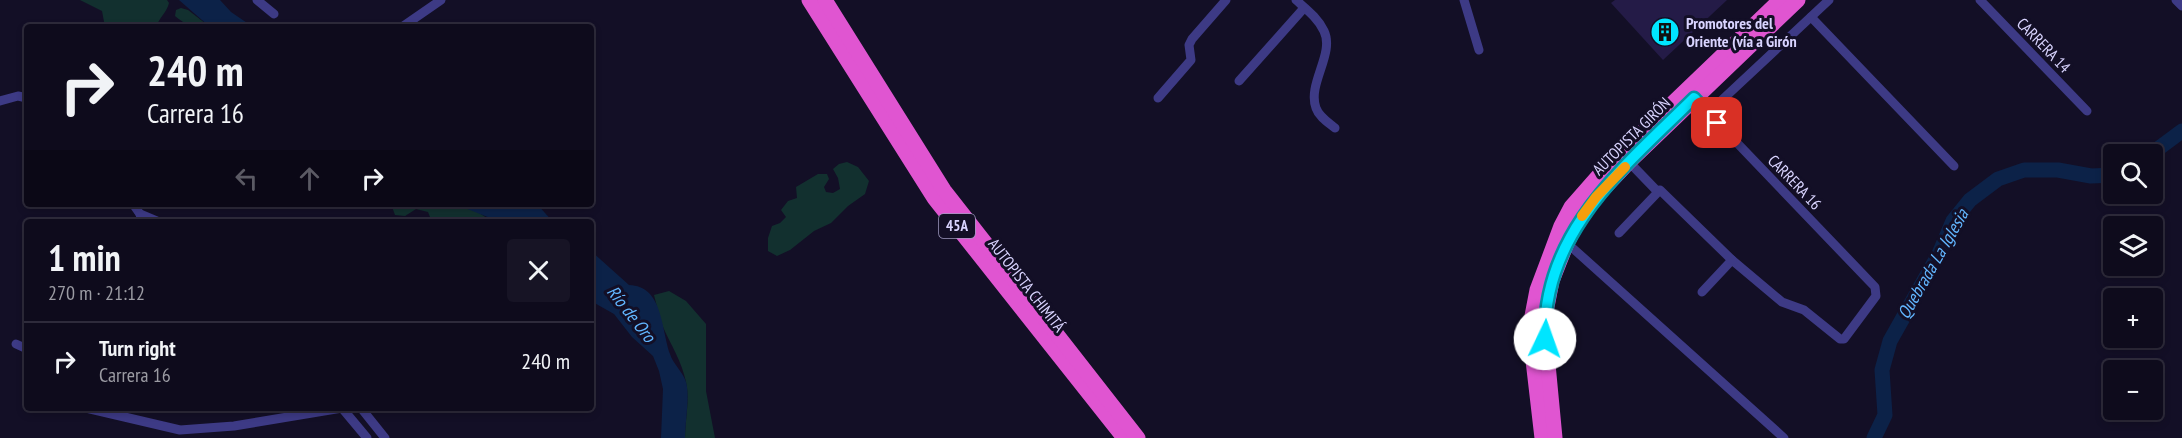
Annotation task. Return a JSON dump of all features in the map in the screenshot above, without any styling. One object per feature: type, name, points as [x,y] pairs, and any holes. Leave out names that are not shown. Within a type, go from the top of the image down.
[{"type":"highway","name":"AUTOPISTA CHIMITÁ","points":[[809,0],[934,198],[1124,438]]},
{"type":"highway","name":"AUTOPISTA CHIMITÁ","points":[[825,0],[944,190],[1138,438]]},
{"type":"highway","name":"AUTOPISTA GIRÓN","points":[[1542,438],[1531,343],[1532,316],[1537,290],[1561,226],[1571,207],[1606,166],[1780,0]]},
{"type":"highway","name":"AUTOPISTA GIRÓN","points":[[1555,438],[1544,321],[1552,281],[1567,243],[1596,197],[1629,162],[1798,0]]},
{"type":"street","points":[[257,0],[274,14]]},
{"type":"street","points":[[1296,0],[1318,20],[1326,33],[1315,100],[1320,116],[1335,128]]},
{"type":"street","points":[[1464,0],[1479,50]]},
{"type":"street","points":[[1708,113],[1828,0]]},
{"type":"street","name":"CARRERA 14","points":[[1980,0],[2087,111]]},
{"type":"street","points":[[2176,0],[2182,6]]},
{"type":"street","points":[[406,24],[435,2]]},
{"type":"street","points":[[1158,98],[1191,60],[1192,39],[1222,2]]},
{"type":"street","points":[[1239,81],[1304,8]]},
{"type":"street","points":[[1811,16],[1954,166]]},
{"type":"street","points":[[0,101],[18,96],[24,97]]},
{"type":"street","name":"CARRERA 16","points":[[1694,98],[1875,287],[1876,296],[1848,335],[1840,339],[1804,310],[1782,302],[1732,260]]},
{"type":"street","points":[[1629,162],[1732,260],[1702,292]]},
{"type":"street","points":[[1619,233],[1657,191]]},
{"type":"street","points":[[1567,243],[1784,438]]},
{"type":"street","points":[[16,344],[24,348]]},
{"type":"street","points":[[99,411],[180,430],[234,426],[324,411]]},
{"type":"street","points":[[344,411],[367,438]]},
{"type":"street","points":[[363,411],[385,438]]},
{"type":"street","points":[[159,438],[163,426]]},
{"type":"green space","points":[[80,0],[167,0],[169,3],[158,24],[104,24],[102,11]]},
{"type":"green space","points":[[181,8],[188,10],[206,24],[183,22],[175,16],[176,10]]},
{"type":"green space","points":[[847,162],[858,167],[869,181],[865,194],[848,206],[831,223],[814,231],[790,250],[777,256],[768,251],[768,238],[772,226],[780,223],[786,217],[781,210],[788,201],[797,198],[796,187],[818,174],[827,174],[829,179],[824,187],[826,192],[833,193],[840,189],[833,169]]},
{"type":"green space","points":[[392,207],[463,207],[487,219],[431,219],[428,212],[416,209],[405,216],[395,215]]},
{"type":"green space","points":[[669,291],[686,301],[706,324],[706,391],[715,438],[685,438],[686,382],[662,323],[654,295]]},
{"type":"water","points":[[179,0],[220,0],[231,12],[249,24],[207,24]]},
{"type":"water","points":[[462,207],[540,207],[550,219],[492,219]]},
{"type":"water","name":"Río de Oro","points":[[594,254],[629,285],[640,287],[655,300],[670,354],[686,382],[685,438],[661,438],[663,389],[659,371],[653,356],[632,337],[614,314],[594,303]]},
{"type":"building","name":"Promotores del Oriente (vía a Girón","points":[[1615,0],[1727,0],[1663,60],[1611,3]]},
{"type":"waterway","name":"Quebrada La Iglesia","points":[[2163,145],[2182,131]]},
{"type":"waterway","name":"Quebrada La Iglesia","points":[[1874,438],[1885,415],[1882,370],[1890,341],[1939,254],[1953,221],[1970,200],[1998,179],[2024,170],[2058,170],[2091,176],[2103,175]]},
{"type":"slow traffic","points":[[1582,216],[1596,197],[1625,167]]},
{"type":"place","name":"Promotores del Oriente (vía a Girón","points":[[1665,32]]},
{"type":"route","points":[[1545,339],[1544,321],[1557,266],[1581,218],[1596,197],[1694,98],[1717,123]]}]
